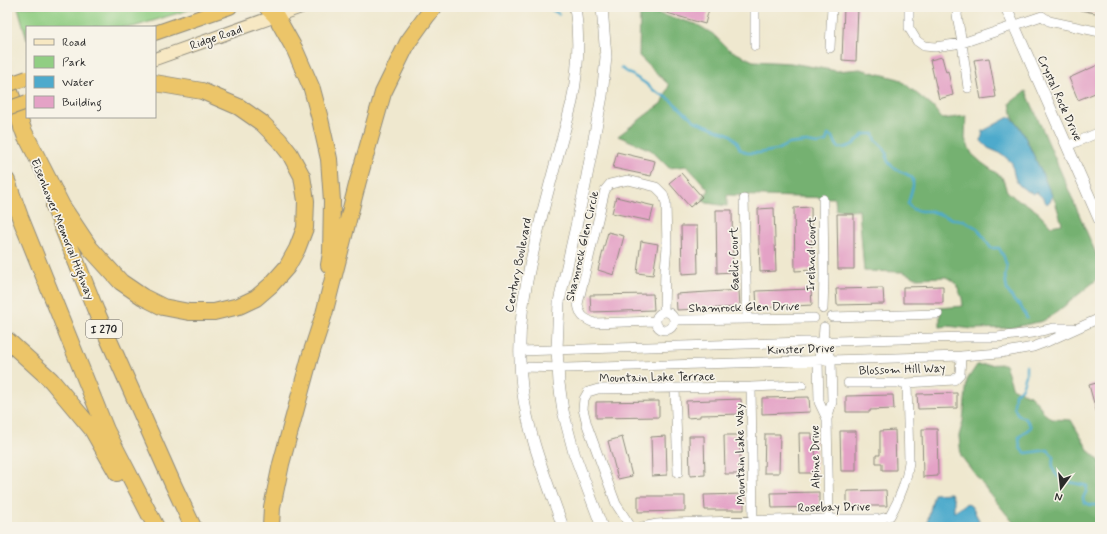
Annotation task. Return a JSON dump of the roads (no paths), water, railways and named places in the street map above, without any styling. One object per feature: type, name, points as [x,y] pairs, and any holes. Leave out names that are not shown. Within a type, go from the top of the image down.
[{"type":"highway","name":"Ridge Road","points":[[156,33],[230,7]]},
{"type":"highway","points":[[271,527],[272,507],[281,464],[310,357],[324,314],[358,181],[383,93],[408,42],[434,7]]},
{"type":"highway","points":[[272,12],[295,50],[312,89],[329,159],[332,201],[331,253],[310,357]]},
{"type":"highway","points":[[7,84],[26,78]]},
{"type":"highway","points":[[22,128],[62,206],[90,248],[121,282],[143,297],[163,307],[189,312],[214,312],[239,306],[256,298],[271,285],[287,267],[297,249],[305,228],[306,201],[302,176],[290,154],[279,140],[262,123],[239,107],[202,91],[156,83]]},
{"type":"highway","name":"Eisenhower Memorial Highway","points":[[7,84],[22,128],[96,311],[193,527]]},
{"type":"highway","points":[[7,109],[26,102]]},
{"type":"highway","name":"I 270","points":[[7,181],[20,217],[106,430],[156,527]]},
{"type":"highway","points":[[7,340],[51,380],[92,429],[134,504],[145,527]]},
{"type":"main road","name":"Ridge Road","points":[[156,59],[272,12],[301,7]]},
{"type":"street","name":"Century Boulevard","points":[[563,527],[530,431],[522,387],[520,331],[524,295],[547,193],[575,89],[578,50],[575,7]]},
{"type":"street","points":[[602,7],[606,58],[602,96],[585,186],[559,302],[557,349],[563,411],[574,453],[602,527]]},
{"type":"street","points":[[755,46],[756,7]]},
{"type":"street","points":[[830,48],[832,7]]},
{"type":"street","points":[[909,7],[909,28],[917,41],[924,46],[935,47],[962,43],[1014,26],[1043,12],[1050,21],[1100,32]]},
{"type":"street","points":[[958,7],[956,15],[962,43],[968,88]]},
{"type":"street","name":"Crystal Rock Drive","points":[[1006,7],[1100,221]]},
{"type":"street","points":[[1067,146],[1100,132]]},
{"type":"street","name":"Shamrock Glen Circle","points":[[656,321],[594,322],[585,319],[579,312],[578,304],[601,206],[605,190],[610,184],[628,180],[656,187],[663,194],[666,203],[667,247],[664,312]]},
{"type":"street","name":"Gaelic Court","points":[[744,199],[747,319]]},
{"type":"street","name":"Ireland Court","points":[[822,309],[824,277],[823,199]]},
{"type":"street","points":[[822,309],[828,310],[832,317],[830,323],[824,327],[823,341]]},
{"type":"street","name":"Shamrock Glen Drive","points":[[822,309],[817,311],[814,318],[817,324],[824,327]]},
{"type":"street","points":[[664,312],[659,314],[656,324],[658,327],[665,330],[666,347]]},
{"type":"street","name":"Shamrock Glen Drive","points":[[664,312],[670,313],[674,320],[672,326],[665,330]]},
{"type":"street","points":[[832,317],[938,314]]},
{"type":"street","name":"Shamrock Glen Drive","points":[[674,320],[814,318]]},
{"type":"street","name":"Kinster Drive","points":[[521,367],[558,368],[818,361],[961,356],[1000,353],[1022,349],[1049,341],[1100,318]]},
{"type":"street","name":"Kinster Drive","points":[[520,351],[997,337],[1032,333],[1054,328],[1077,328]]},
{"type":"street","name":"Alpine Drive","points":[[823,341],[831,360],[832,402],[826,419]]},
{"type":"street","name":"Alpine Drive","points":[[823,341],[818,361],[820,402],[826,419],[829,519]]},
{"type":"street","name":"Blossom Hill Way","points":[[848,383],[907,383],[954,380],[960,374],[961,356]]},
{"type":"street","name":"Rosebay Drive","points":[[642,527],[656,524],[724,524],[754,521],[804,523],[829,519],[880,519],[890,516],[908,473],[907,383]]},
{"type":"street","name":"Mountain Lake Terrace","points":[[631,527],[616,504],[587,425],[583,409],[584,399],[588,392],[598,389],[802,385]]},
{"type":"street","name":"Mountain Lake Way","points":[[751,387],[754,521]]},
{"type":"street","points":[[675,388],[678,473]]},
{"type":"water","points":[[1009,117],[1015,122],[1023,133],[1052,195],[1051,200],[1047,204],[1036,192],[1034,194],[1020,186],[1014,175],[1012,163],[1002,154],[988,148],[981,141],[983,131]]},
{"type":"water","points":[[951,493],[954,501],[954,512],[967,503],[972,507],[979,520],[978,527],[926,527],[934,494]]},
{"type":"waterway","points":[[547,7],[559,14]]},
{"type":"waterway","points":[[621,68],[645,83],[653,90],[668,98],[695,121],[731,135],[737,142],[740,149],[747,153],[777,150],[788,144],[806,142],[818,144],[826,142],[828,135],[833,137],[839,148],[848,147],[864,134],[874,134],[876,140],[885,150],[890,164],[897,170],[913,179],[913,186],[908,204],[912,209],[931,211],[953,219],[964,221],[977,228],[991,248],[999,248],[1007,267],[1005,276],[1007,290],[1015,302],[1020,305],[1027,318]]},
{"type":"waterway","points":[[1026,366],[1026,375],[1022,388],[1015,394],[1014,407],[1018,415],[1026,419],[1031,427],[1019,437],[1020,448],[1026,453],[1048,450],[1053,456],[1054,472],[1057,476],[1066,481],[1087,486],[1083,498],[1084,502],[1091,505],[1100,505]]}]
